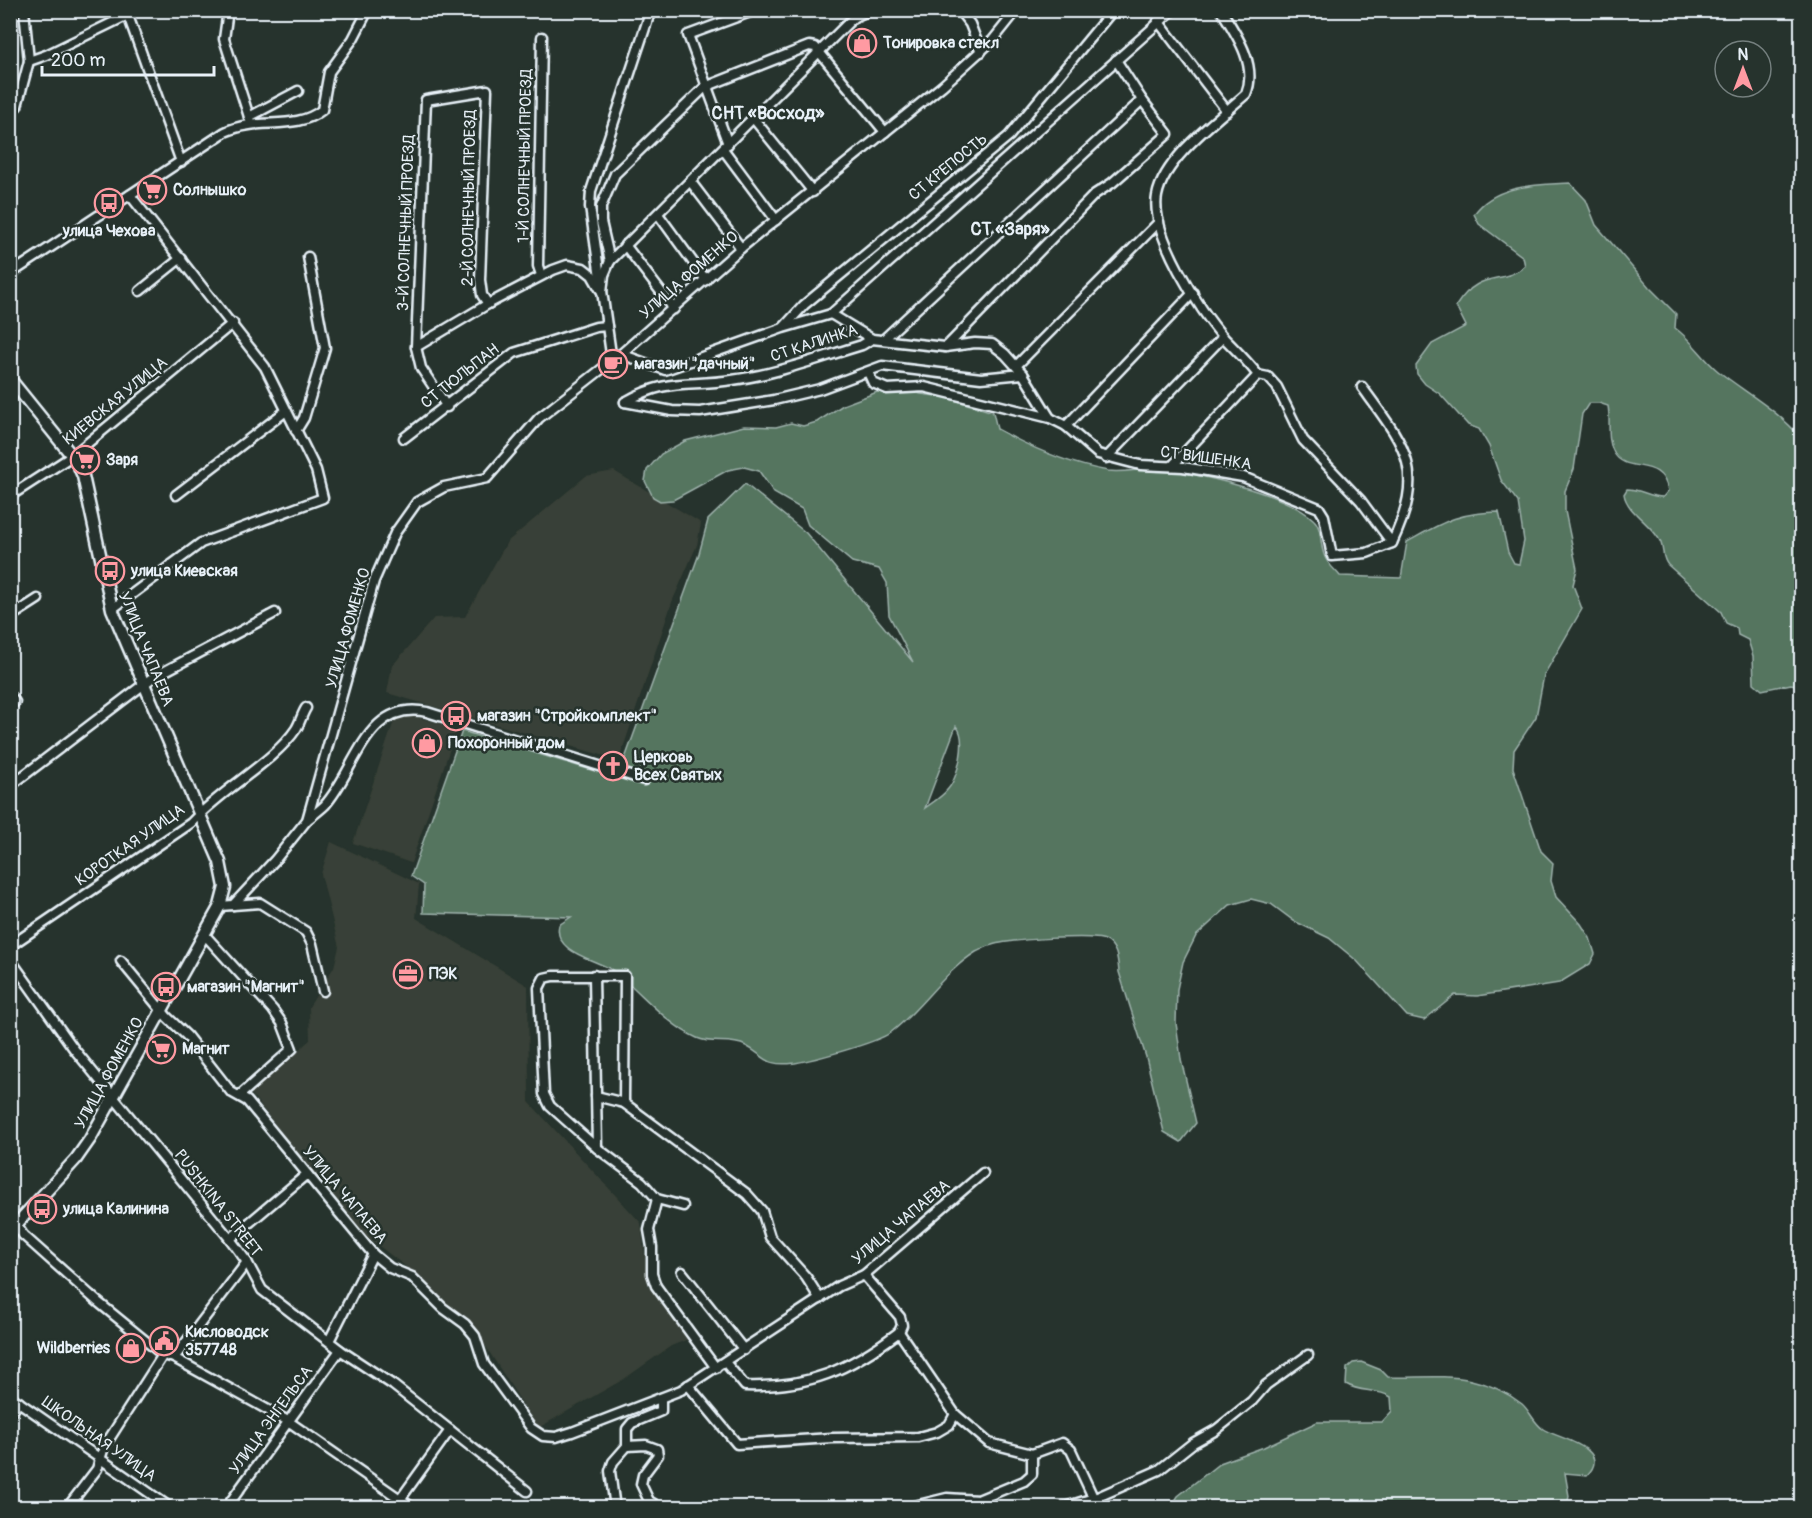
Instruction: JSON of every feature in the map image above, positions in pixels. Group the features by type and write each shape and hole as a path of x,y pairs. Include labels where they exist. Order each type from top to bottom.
{"main road":[{"name":"УЛИЦА ЧАПАЕВА","path":"10,379 72,456 83,476 112,609 224,873 225,887 220,906"},
{"name":"УЛИЦА ФОМЕНКО","path":"12,1223 76,1159 114,1098 220,906"}],"street":[{"path":"17,106 29,61 24,10"},
{"path":"228,10 224,39 250,120"},
{"path":"250,120 309,120 322,110 328,72 353,39 368,10"},
{"path":"612,360 590,207 591,191 651,10"},
{"path":"756,10 688,35 725,146 776,220"},
{"path":"602,292 604,274 610,261 854,17 870,10"},
{"path":"959,10 970,24 981,52"},
{"name":"УЛИЦА ФОМЕНКО","path":"233,905 275,860 307,820 374,581 395,533 408,512 417,502 437,491 487,478 539,418 621,354 741,248 813,192 981,52 1017,10"},
{"name":"СТ КРЕПОСТЬ","path":"783,327 804,305 1010,136 1113,10"},
{"path":"621,354 665,370 783,327 831,314 1173,10"},
{"path":"1221,10 1242,42 1249,86 1246,94 1190,145 1167,174 1157,196 1159,222 1173,262 1223,337 1240,352 1258,375 1268,377 1277,387 1303,440 1361,501 1392,543"},
{"path":"29,61 46,55 127,13 181,162"},
{"path":"1158,21 1227,111"},
{"name":"1-Й СОЛНЕЧНЫЙ ПРОЕЗД","path":"541,275 538,266 542,37"},
{"path":"610,261 601,222 601,207 615,174 705,87 809,46 821,51 885,132"},
{"path":"945,347 1095,195 1112,183 1167,134 1116,60"},
{"name":"3-Й СОЛНЕЧНЫЙ ПРОЕЗД","path":"416,346 426,100 486,90"},
{"name":"2-Й СОЛНЕЧНЫЙ ПРОЕЗД","path":"486,90 480,280 482,295 488,304"},
{"path":"10,274 225,132 298,91"},
{"path":"885,338 1142,100"},
{"path":"753,118 813,192"},
{"path":"690,181 741,248"},
{"path":"112,609 208,539 324,498 316,470 265,367 233,323 130,195"},
{"path":"658,214 706,279"},
{"path":"1016,366 1159,222"},
{"path":"626,245 674,309"},
{"path":"296,431 304,418 325,348 308,257"},
{"path":"140,291 181,258"},
{"path":"447,407 421,368 416,346 541,275 567,266 583,268 592,275 602,292"},
{"path":"1066,426 1193,293"},
{"path":"831,314 872,339"},
{"name":"КИЕВСКАЯ УЛИЦА","path":"10,496 72,456 233,323"},
{"name":"СТ ТЮЛЬПАН","path":"404,438 520,350 596,327 607,326"},
{"path":"1106,458 1223,337"},
{"path":"885,338 945,347 975,343 992,344 1023,374 1050,418"},
{"name":"СТ КАЛИНКА","path":"868,372 820,389 774,400 700,411 672,411 625,402 644,391 671,383 731,380 782,370 862,345 872,339 885,338"},
{"path":"1023,374 981,378 893,366 882,366 868,372 873,383 888,388 924,387 1050,418"},
{"path":"1172,466 1258,375"},
{"path":"1362,387 1390,425 1409,462 1411,478 1408,493 1392,543"},
{"path":"176,495 286,411"},
{"name":"СТ ВИШЕНКА","path":"1050,418 1066,426 1098,454 1106,458 1140,465 1172,466 1243,477 1319,508 1324,516 1332,556 1367,553 1392,543"},
{"path":"10,617 38,599"},
{"path":"10,786 144,684 275,613"},
{"name":"КОРОТКАЯ УЛИЦА","path":"10,946 188,826 200,813 274,752 296,729 306,708"},
{"path":"307,820 326,804 371,734 393,713 403,710 427,712 644,780"},
{"path":"220,906 260,903 306,932 312,944 323,991"},
{"path":"204,934 273,1010 282,1023 292,1049 239,1096"},
{"name":"PUSHKINA STREET","path":"10,959 74,1049 230,1239 247,1262 262,1290 330,1339 340,1350 393,1385 527,1491"},
{"name":"УЛИЦА ЧАПАЕВА","path":"121,962 161,1011 187,1036 231,1092 247,1101 373,1254 390,1268 412,1277 443,1308 465,1324 475,1336 484,1364 531,1428 543,1436 556,1437 572,1432 661,1398 688,1385 820,1299 864,1275 984,1173"},
{"path":"594,975 597,1148"},
{"path":"624,1103 625,976 544,978 539,988 544,1094 550,1106 597,1148 642,1182 657,1199 683,1206"},
{"path":"596,1096 624,1103 754,1201 762,1211 770,1237 806,1277 820,1299"},
{"path":"230,1239 307,1174"},
{"path":"657,1199 649,1230 652,1246 652,1274 656,1286 716,1368"},
{"path":"12,1223 82,1287 163,1354 288,1421 413,1508"},
{"path":"330,1339 373,1254"},
{"path":"174,1358 247,1262"},
{"path":"682,1272 744,1350"},
{"path":"725,1362 745,1386 805,1383 837,1372 876,1350 899,1332 902,1325 900,1317 864,1275"},
{"path":"899,1332 955,1414 990,1443 1032,1454 1062,1443 1067,1445 1098,1508"},
{"name":"УЛИЦА ЭНГЕЛЬСА","path":"226,1508 340,1350"},
{"path":"67,1508 97,1469 120,1421 163,1354"},
{"path":"1062,1508 1092,1496 1100,1496 1159,1470 1193,1443 1216,1430 1252,1401 1266,1385 1308,1355"},
{"path":"688,1385 737,1444 832,1437 918,1437 937,1432 949,1425 955,1414"},
{"name":"ШКОЛЬНАЯ УЛИЦА","path":"10,1396 101,1457 171,1508"},
{"path":"615,1508 610,1471 613,1462 627,1446 627,1429 632,1423 661,1411 661,1398"},
{"path":"10,1414 19,1402"},
{"path":"394,1508 450,1430"},
{"path":"627,1446 646,1445 657,1449 658,1455 640,1484 649,1501 661,1508"},
{"path":"906,1508 947,1498 978,1500 1024,1481 1032,1474 1032,1454"}],"shaded area":[{"path":"614,471 701,523 697,545 672,602 619,760 387,693 392,666 434,618 465,617 507,542 586,476"},
{"path":"397,712 457,728 411,863 353,843"},
{"path":"331,842 419,884 416,918 528,986 529,1102 641,1223 648,1285 691,1338 671,1346 624,1379 538,1428 472,1325 438,1298 414,1273 356,1228 250,1092 310,1040 309,1007 334,967 339,947 321,874"}],"green space":[{"path":"1570,183 1586,200 1596,225 1649,287 1676,314 1675,328 1718,371 1772,410 1801,438 1801,686 1791,684 1762,690 1754,683 1753,656 1748,640 1738,635 1737,628 1726,623 1721,612 1668,565 1658,537 1626,501 1624,494 1627,489 1663,497 1668,491 1664,480 1659,473 1627,463 1614,453 1609,436 1608,406 1589,403 1582,414 1574,469 1565,491 1565,511 1577,569 1573,585 1582,609 1544,675 1536,717 1514,750 1513,768 1541,851 1553,863 1551,881 1556,897 1581,924 1590,938 1595,954 1590,964 1559,983 1477,996 1455,995 1424,1020 1407,1016 1357,961 1329,938 1294,921 1271,904 1251,899 1230,905 1196,936 1183,962 1177,989 1176,1023 1181,1059 1196,1123 1181,1142 1164,1132 1146,1057 1119,972 1116,954 1109,942 1105,940 1050,938 988,946 976,952 953,970 912,1014 883,1037 829,1055 795,1063 778,1064 767,1060 746,1046 734,1042 703,1040 675,1025 617,973 570,950 563,943 559,935 559,925 571,917 423,913 424,885 411,876 462,731 618,778 699,554 708,520 745,484 806,533 913,662 889,615 887,583 879,569 852,562 808,525 802,509 774,493 759,471 744,467 728,470 673,500 660,501 653,497 645,481 647,470 661,454 685,441 744,426 776,427 791,423 803,426 817,422 843,405 893,386 921,394 945,397 993,412 997,429 1023,443 1065,460 1108,471 1154,469 1192,474 1283,501 1314,520 1320,533 1324,554 1340,576 1401,578 1407,542 1461,516 1499,512 1508,552 1514,563 1519,564 1524,541 1518,502 1501,480 1489,446 1479,429 1468,425 1440,394 1425,384 1417,374 1416,366 1432,344 1466,326 1456,306 1465,294 1482,282 1508,275 1525,266 1523,257 1479,224 1474,214 1483,204 1505,192 1531,186","holes":["956,726 960,732 960,758 952,784 946,792 925,808"]},
{"path":"1361,1362 1381,1370 1388,1377 1461,1378 1498,1389 1522,1404 1543,1429 1570,1440 1588,1451 1593,1458 1593,1466 1587,1475 1565,1473 1569,1496 1567,1507 1171,1507 1178,1496 1220,1463 1264,1447 1317,1422 1382,1422 1392,1411 1391,1397 1346,1384 1347,1368 1353,1363"}],"place":[{"name":"Тонировка стекл","path":"862,43"},
{"name":"Солнышко","path":"152,190"},
{"name":"улица Чехова","path":"109,203"},
{"name":"магазин \"дачный\"","path":"613,364"},
{"name":"Заря","path":"85,460"},
{"name":"улица Киевская","path":"110,571"},
{"name":"магазин \"Стройкомплект\"","path":"456,716"},
{"name":"Похоронный дом","path":"427,743"},
{"name":"Церковь Всех Святых","path":"613,766"},
{"name":"ПЭК","path":"408,974"},
{"name":"магазин \"Магнит\"","path":"166,987"},
{"name":"Магнит","path":"161,1049"},
{"name":"улица Калинина","path":"42,1209"},
{"name":"Кисловодск 357748","path":"164,1341"},
{"name":"Wildberries","path":"131,1348"}],"district":[{"name":"СНТ «Восход»","path":"768,113"},
{"name":"СТ «Заря»","path":"1010,229"}]}
